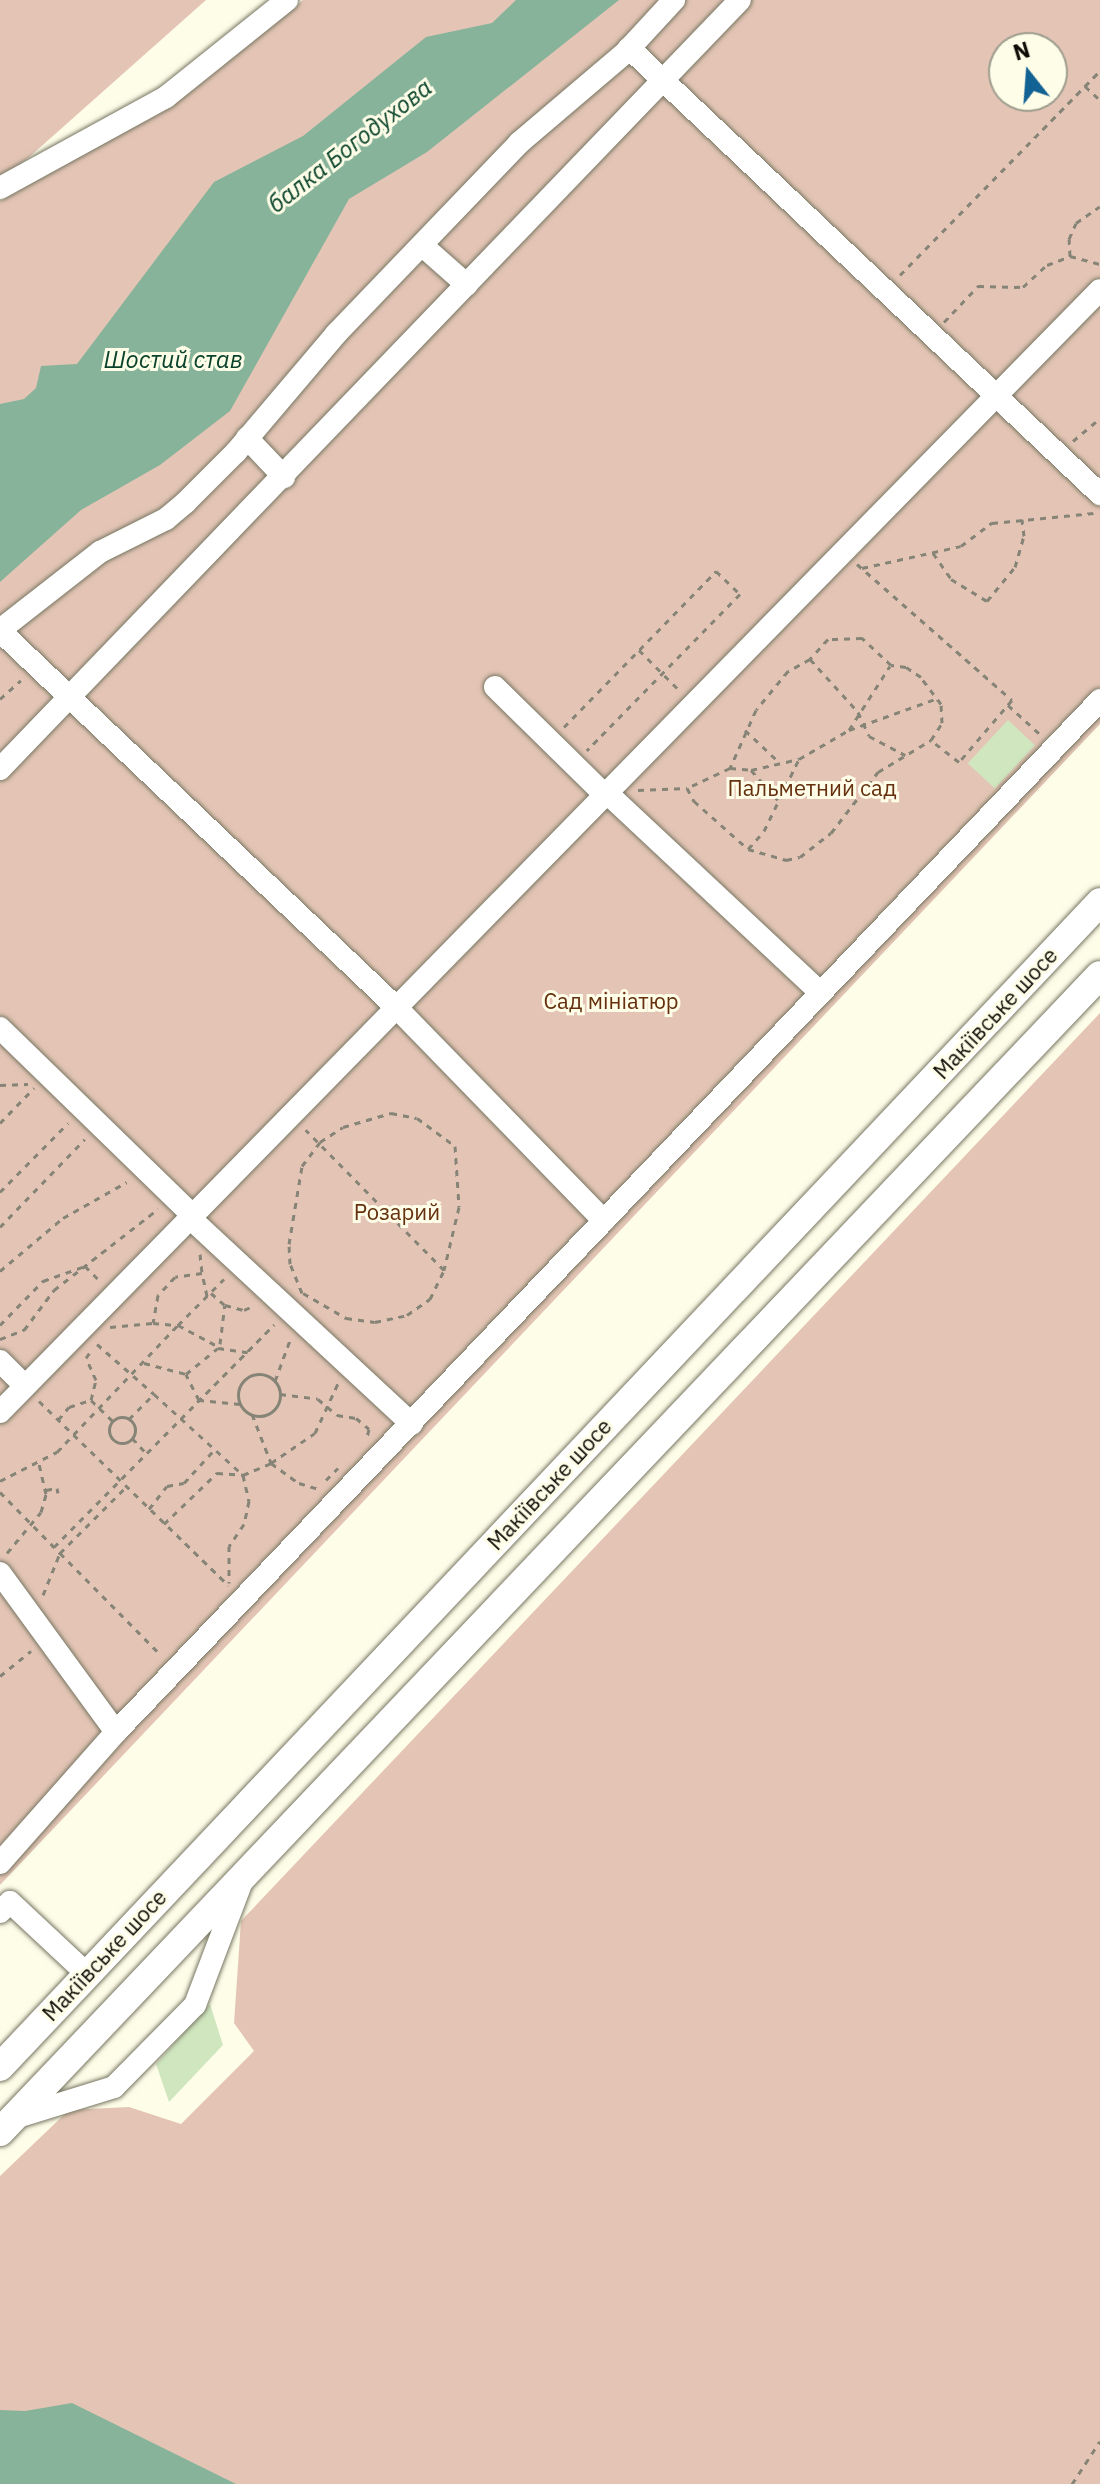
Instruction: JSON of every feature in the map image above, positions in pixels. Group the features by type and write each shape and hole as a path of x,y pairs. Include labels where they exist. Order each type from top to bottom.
{"main road":[{"name":"Макіївське шосе","path":"0,2067 1100,902"},
{"name":"Макіївське шосе","path":"6,2125 1100,975"}],"street":[{"path":"0,188 166,97 287,0"},
{"path":"604,1221 396,1007 0,631 100,552 166,519 247,438 336,334 424,247 562,101 629,48 674,0"},
{"path":"0,769 72,698 740,0"},
{"path":"629,48 665,78 883,291 1100,494"},
{"path":"424,247 467,285"},
{"path":"0,1412 1100,290"},
{"path":"247,438 284,477"},
{"path":"495,687 573,764 820,992"},
{"path":"0,1863 175,1669 235,1592 322,1498 412,1424 1100,700"},
{"path":"0,1028 239,1263 265,1287 297,1307 345,1362 412,1424"},
{"path":"0,1361 25,1386"},
{"path":"0,1573 116,1732"},
{"path":"6,2125 114,2087 195,2005 246,1871"},
{"path":"3,1903 86,1973"}],"path":[{"path":"883,291 1100,71"},
{"path":"1085,86 1100,100"},
{"path":"1070,256 1069,239 1076,223 1100,206"},
{"path":"929,334 978,286 1023,287 1047,265 1070,256 1100,264"},
{"path":"1058,454 1100,418"},
{"path":"862,568 961,546 992,523 1022,517 1061,520 1100,511"},
{"path":"933,553 951,579 987,601 1015,567 1024,536 1022,517"},
{"path":"844,552 1012,700 959,762 931,740"},
{"path":"550,741 716,571 740,594 573,764"},
{"path":"687,788 694,801 748,849 776,859 800,857 831,833 861,789 905,755 931,740 942,723 938,698 906,667 891,665 877,647 848,635 828,639 810,659 788,671 745,730 730,768"},
{"path":"639,650 694,704"},
{"path":"810,659 858,712 863,724 885,749 905,755"},
{"path":"849,730 891,665"},
{"path":"0,699 39,667"},
{"path":"605,793 687,788 730,768 751,770 799,759 849,730 938,698"},
{"path":"1008,705 1054,747"},
{"path":"745,730 779,762"},
{"path":"748,849 764,831 799,759"},
{"path":"751,770 778,800"},
{"path":"0,1085 36,1086 1,1121"},
{"path":"0,1192 83,1108"},
{"path":"252,1414 269,1414 280,1394 275,1381 297,1307 290,1264 295,1189 302,1166 320,1142 343,1127 391,1113 417,1118 455,1146 459,1207 444,1270 430,1299 407,1315 375,1322 297,1307"},
{"path":"0,1227 99,1125"},
{"path":"320,1142 444,1270"},
{"path":"0,1271 63,1218 104,1197 143,1167"},
{"path":"0,1339 24,1330 54,1290 174,1197"},
{"path":"0,1481 39,1463 73,1435 239,1263"},
{"path":"85,1266 114,1293"},
{"path":"0,1325 43,1281 85,1266"},
{"path":"153,1323 158,1295 175,1277 202,1273 209,1294 225,1305 244,1310 257,1304 265,1287"},
{"path":"186,1374 221,1346 225,1305"},
{"path":"54,1547 199,1400 297,1307"},
{"path":"79,1329 86,1334 108,1327 126,1329 153,1323 178,1325 221,1346 248,1352"},
{"path":"91,1400 96,1380 86,1358 92,1339 243,1475 249,1501 244,1524 229,1546 235,1592"},
{"path":"164,1524 217,1473 243,1475 271,1463 315,1433 345,1362"},
{"path":"142,1363 186,1374 199,1400"},
{"path":"240,1404 239,1389 247,1378 259,1374 275,1381"},
{"path":"25,1386 235,1592"},
{"path":"113,1421 129,1419 154,1394"},
{"path":"280,1394 327,1405 337,1415 364,1424 369,1429 365,1442"},
{"path":"58,1420 69,1407 91,1400"},
{"path":"91,1400 113,1421 114,1439 132,1438 148,1455"},
{"path":"199,1400 240,1404 252,1414 271,1463 322,1498 346,1461"},
{"path":"129,1419 135,1430 132,1438"},
{"path":"149,1509 167,1486 184,1483 215,1449"},
{"path":"0,1562 41,1512 46,1490 39,1463"},
{"path":"0,1676 39,1628 60,1553 126,1487"},
{"path":"46,1490 58,1488"},
{"path":"0,1492 175,1669"},
{"path":"1072,2484 1100,2441"}],"green space":[{"path":"0,0 206,0 0,183"},
{"path":"303,0 1100,0 1100,724 0,1885 0,201 193,90"},
{"path":"1100,1013 1100,2484 0,2484 0,2176 69,2110 129,2107 181,2124 254,2051 234,2023 241,1921"}],"water":[{"name":"Шостий став","path":"516,0 619,0 427,152 349,199 230,411 160,465 81,510 0,582 0,404 24,399 36,388 41,366 77,364 214,182 303,136 426,37 492,23"},
{"path":"72,2403 236,2484 0,2484 0,2410 25,2411"}],"building":[{"path":"1008,720 1035,745 995,788 968,763"},
{"path":"210,2004 223,2045 169,2102 156,2064"}],"water label":[{"name":"балка Богодухова","path":"350,146"}],"park label":[{"name":"Пальметний сад","path":"812,788"},
{"name":"Сад мініатюр","path":"611,1001"},
{"name":"Розарий","path":"397,1212"}]}
